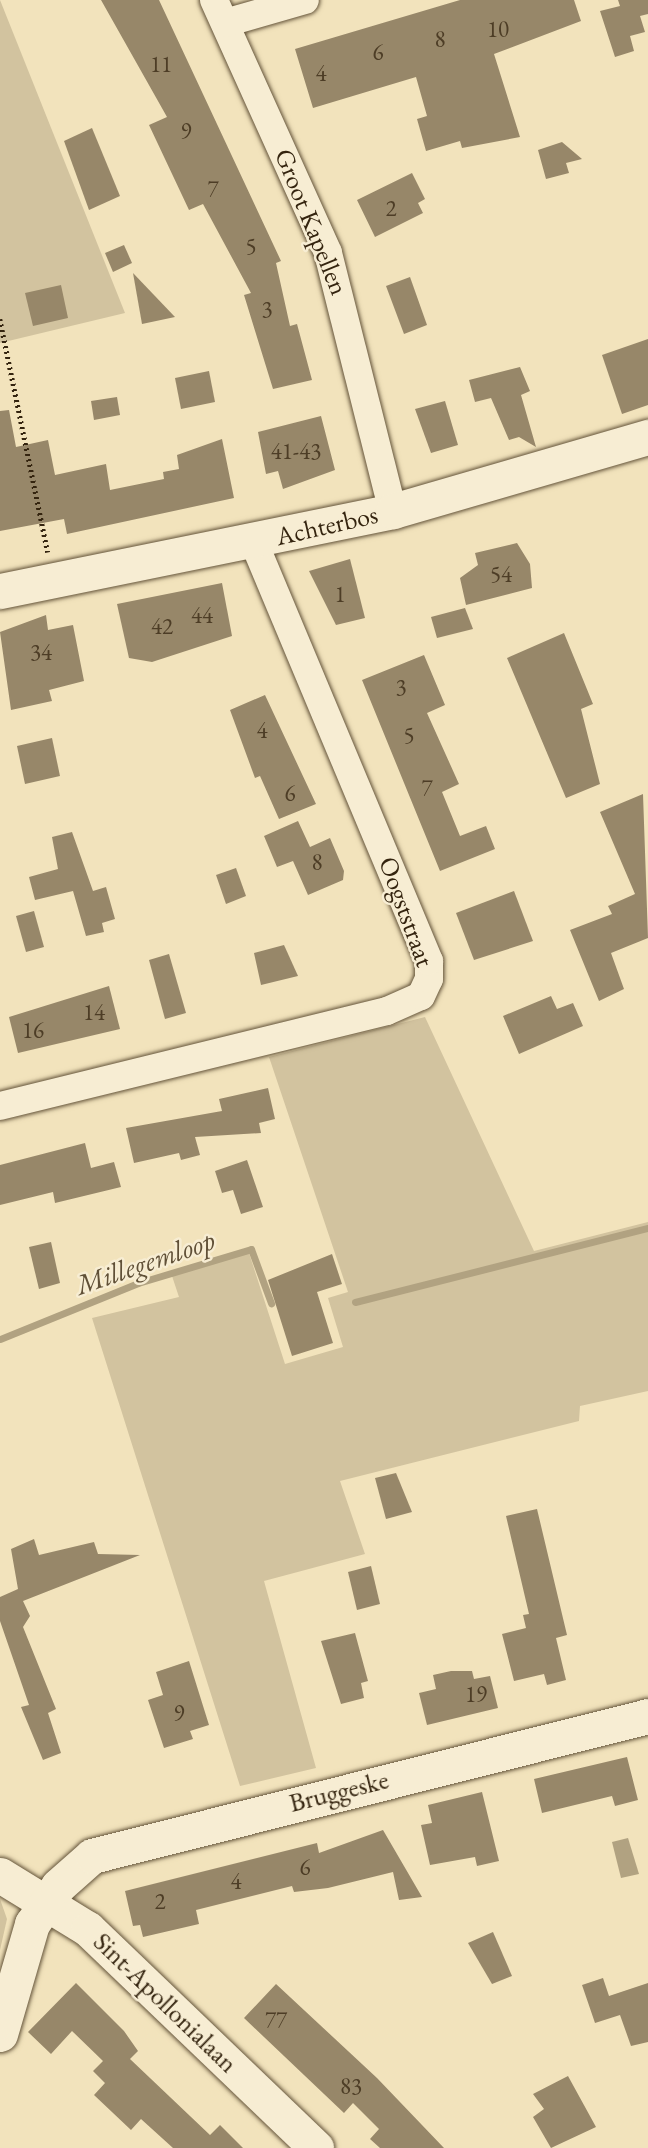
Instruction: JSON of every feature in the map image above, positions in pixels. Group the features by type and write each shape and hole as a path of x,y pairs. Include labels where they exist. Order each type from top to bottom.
{"street":[{"name":"Groot Kapellen","path":"305,0 220,12 332,264 393,511"},
{"name":"Achterbos","path":"0,591 254,542 393,511 648,437"},
{"name":"Oogststraat","path":"0,1106 397,1008 421,996 429,979 429,961 254,542"},
{"name":"Bruggeske","path":"0,2035 22,1945 48,1899 76,1867 107,1850 648,1716"},
{"name":"Sint-Apollonialaan","path":"0,1875 48,1899 88,1929 316,2148"}],"path":[{"path":"0,319 54,581"}],"shaded area":[{"path":"0,0 125,313 0,343"},
{"path":"425,1017 534,1251 648,1222 648,1391 580,1406 579,1421 340,1481 365,1554 264,1581 316,1768 240,1786 92,1318 179,1297 172,1276 249,1253 285,1364 343,1347 328,1298 348,1292 269,1057"},
{"path":"628,1838 639,1874 621,1878 612,1842"},
{"path":"0,1899 7,1919 0,1950"}],"building":[{"path":"101,0 159,0 281,261 276,263 290,326 297,324 312,380 273,389 244,295 251,293 203,204 189,210 149,125 167,117"},
{"path":"460,0 574,0 581,21 494,54 520,137 462,148 460,141 426,151 417,119 427,116 416,77 313,108 295,49"},
{"path":"618,0 648,0 648,14 640,16 645,32 630,36 634,51 615,57 600,11 620,6"},
{"path":"92,128 120,196 89,210 64,141"},
{"path":"562,142 582,159 566,163 569,173 546,179 538,150"},
{"path":"412,173 425,199 418,203 423,213 375,237 357,200"},
{"path":"124,245 132,263 113,272 105,253"},
{"path":"133,273 175,317 142,324"},
{"path":"410,277 427,325 404,334 386,286"},
{"path":"61,285 68,318 33,326 25,293"},
{"path":"648,339 648,405 622,414 602,355"},
{"path":"520,367 530,391 521,395 536,447 519,437 509,440 491,398 475,402 469,380"},
{"path":"209,371 215,402 181,409 175,378"},
{"path":"117,397 120,415 94,420 91,401"},
{"path":"445,401 458,445 431,453 415,409"},
{"path":"9,410 16,447 48,440 55,475 106,464 110,490 164,479 163,472 179,469 177,455 222,439 234,498 67,534 64,519 0,531 0,411"},
{"path":"321,416 335,470 283,489 278,471 266,474 258,432"},
{"path":"517,543 530,564 532,588 466,605 460,578 478,565 475,553"},
{"path":"350,559 365,618 336,625 309,571"},
{"path":"222,583 232,636 152,662 129,658 117,604"},
{"path":"465,608 473,629 437,638 431,617"},
{"path":"46,615 48,630 73,625 84,681 49,690 52,701 11,710 0,632"},
{"path":"564,633 593,704 581,709 600,784 566,798 507,658"},
{"path":"424,655 445,705 427,713 459,784 442,792 460,836 486,826 495,849 440,871 362,680"},
{"path":"265,695 316,804 279,819 260,776 255,778 230,710"},
{"path":"52,738 60,776 25,784 17,746"},
{"path":"643,794 648,938 611,953 624,989 599,1001 570,930 612,914 608,906 635,894 600,812"},
{"path":"298,821 310,847 330,838 344,871 343,880 308,895 293,861 277,867 264,836"},
{"path":"72,832 93,891 106,887 115,919 102,923 104,932 86,936 73,891 35,900 29,877 58,869 52,837"},
{"path":"236,868 246,896 226,904 216,875"},
{"path":"514,891 533,941 474,960 456,913"},
{"path":"34,911 44,947 26,952 16,916"},
{"path":"284,945 298,976 261,985 254,953"},
{"path":"169,954 186,1013 165,1019 149,960"},
{"path":"109,986 120,1029 18,1053 9,1017"},
{"path":"551,996 557,1009 573,1003 583,1026 519,1054 503,1016"},
{"path":"268,1088 275,1119 259,1123 261,1133 195,1137 200,1155 181,1160 179,1153 134,1163 126,1128 222,1111 219,1099"},
{"path":"85,1143 91,1168 114,1162 121,1187 55,1203 53,1192 0,1205 0,1165"},
{"path":"247,1160 263,1207 241,1214 233,1190 222,1193 215,1171"},
{"path":"51,1242 60,1283 39,1289 29,1247"},
{"path":"332,1254 342,1284 317,1292 333,1343 292,1356 268,1280"},
{"path":"396,1473 412,1512 386,1519 375,1478"},
{"path":"537,1509 567,1635 556,1638 566,1680 547,1685 544,1674 514,1681 502,1634 526,1628 523,1615 529,1614 506,1516"},
{"path":"34,1539 39,1555 94,1542 98,1554 140,1555 23,1601 30,1616 23,1627 56,1709 48,1713 61,1753 43,1760 21,1707 29,1705 0,1621 0,1597 18,1589 11,1549"},
{"path":"371,1566 380,1604 357,1610 348,1572"},
{"path":"355,1633 368,1681 361,1683 364,1698 341,1704 321,1641"},
{"path":"189,1661 209,1725 190,1731 193,1739 164,1748 148,1700 163,1695 156,1672"},
{"path":"451,1671 472,1671 474,1679 490,1676 498,1708 427,1725 419,1693 436,1689 433,1675"},
{"path":"627,1757 638,1800 615,1806 612,1796 542,1813 534,1779"},
{"path":"482,1792 499,1861 477,1866 475,1857 430,1865 421,1825 432,1823 428,1805"},
{"path":"383,1830 422,1897 399,1900 393,1872 328,1888 294,1892 292,1886 196,1910 199,1924 143,1937 140,1925 133,1926 125,1891 317,1843 319,1853"},
{"path":"493,1932 512,1976 492,1984 468,1943"},
{"path":"603,1978 609,1996 648,1983 648,2042 631,2046 620,2015 595,2023 582,1985"},
{"path":"76,1983 124,2031 138,2051 130,2059 210,2135 220,2125 243,2148 173,2148 141,2119 131,2130 94,2095 105,2083 93,2071 103,2061 72,2031 51,2054 28,2032"},
{"path":"276,1984 377,2078 444,2148 380,2148 370,2139 379,2129 353,2103 344,2113 244,2018"},
{"path":"568,2076 596,2127 551,2148 533,2117 544,2109 533,2094"}],"waterway":[{"name":"Millegemloop","path":"355,1302 648,1228"},
{"name":"Millegemloop","path":"0,1339 138,1283 251,1249 271,1303"}]}
